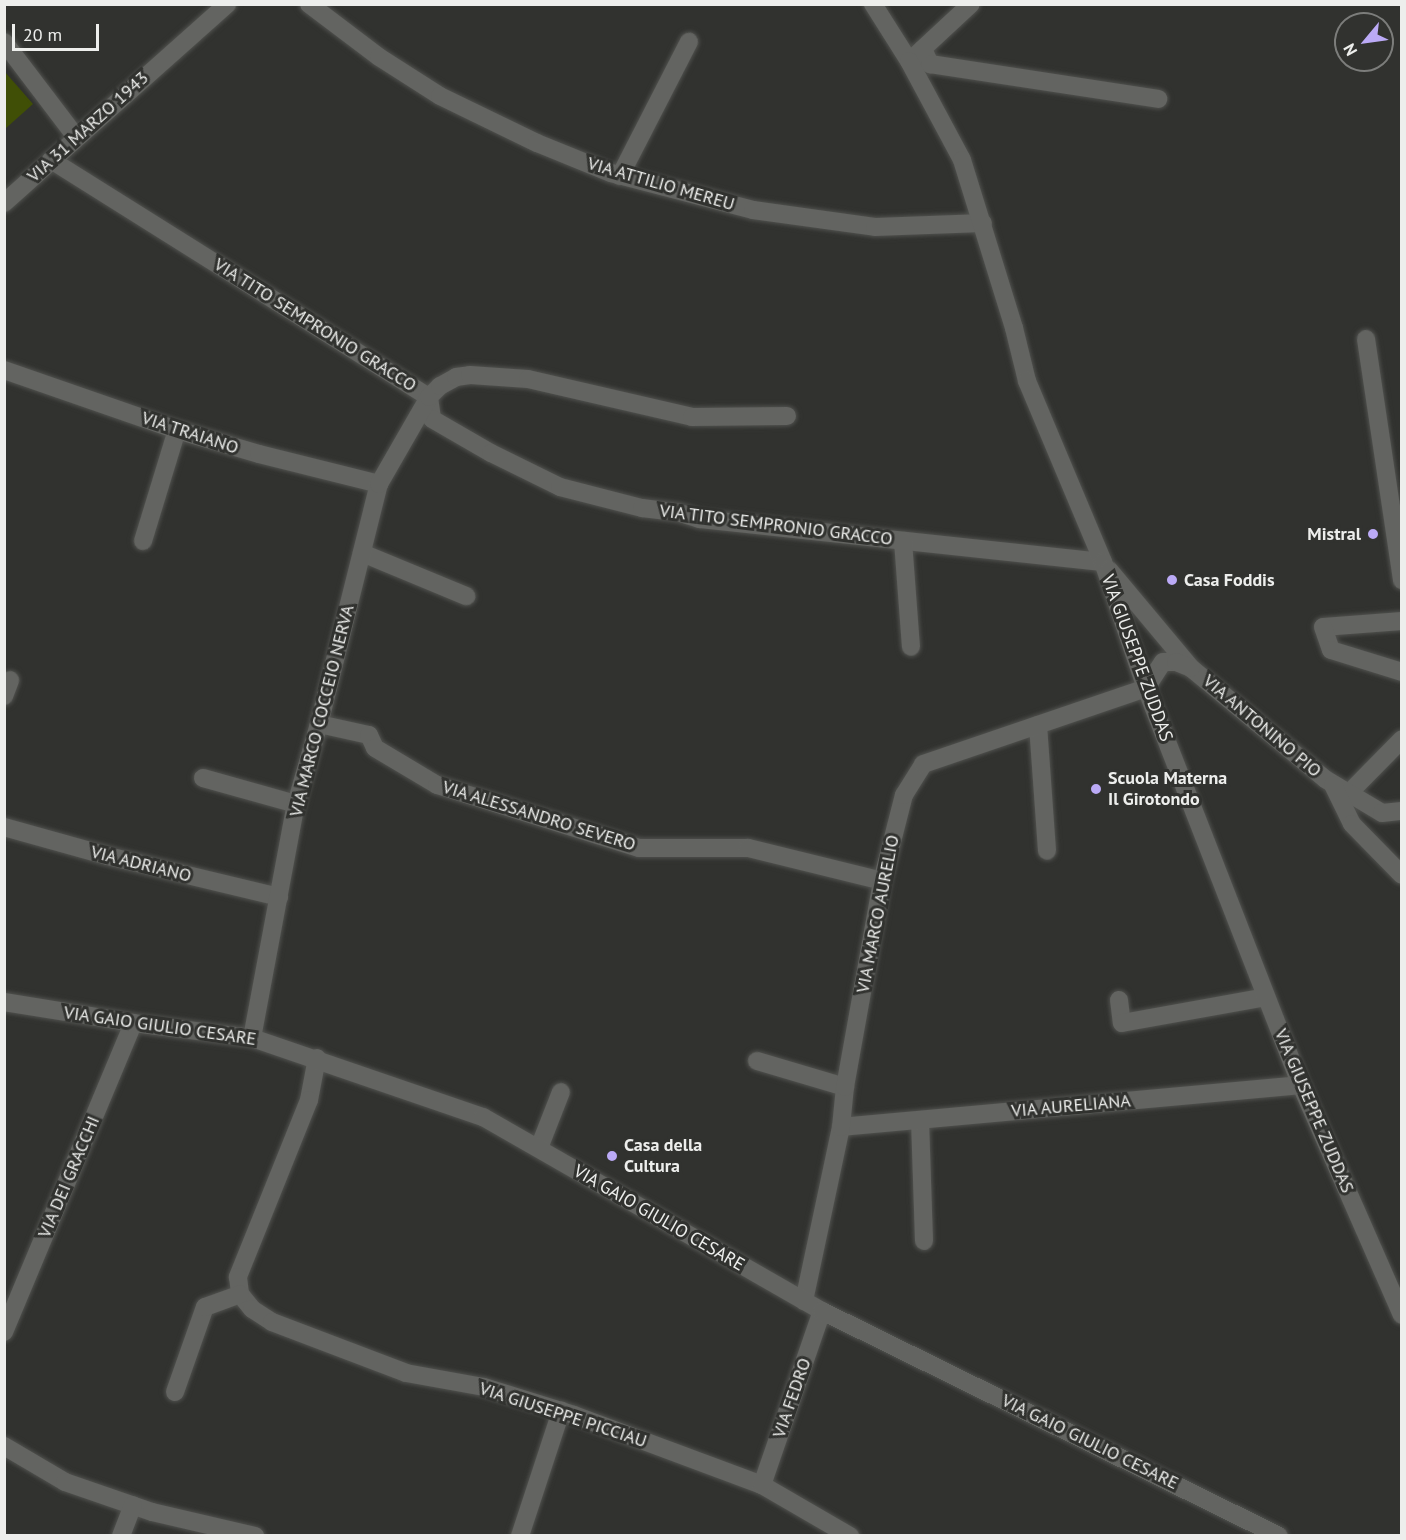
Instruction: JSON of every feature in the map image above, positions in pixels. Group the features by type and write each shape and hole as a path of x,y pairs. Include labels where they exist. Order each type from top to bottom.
{"street":[{"name":"VIA 31 MARZO 1943","path":"4,203 211,11 227,4"},
{"name":"VIA ATTILIO MEREU","path":"309,4 380,57 440,96 537,143 620,176 753,210 875,227 982,223"},
{"name":"VIA GIUSEPPE ZUDDAS","path":"873,4 916,55 962,160 1014,328 1027,381 1103,562 1146,688 1301,1085 1401,1315"},
{"path":"971,4 916,55 930,64 1158,99"},
{"path":"4,42 76,137"},
{"path":"620,176 689,42"},
{"name":"VIA TITO SEMPRONIO GRACCO","path":"51,160 429,397 432,419 491,453 560,487 642,508 680,513 700,519 1103,562"},
{"path":"1366,339 1401,580"},
{"name":"VIA TRAIANO","path":"4,370 177,430 259,454 379,484"},
{"path":"429,397 440,386 456,377 470,375 528,380 692,417 788,416"},
{"name":"VIA MARCO COCCEIO NERVA","path":"252,1038 296,804 319,724 379,484 429,397"},
{"path":"143,541 177,430"},
{"path":"903,541 911,647"},
{"path":"362,553 466,596"},
{"name":"VIA ANTONINO PIO","path":"1103,562 1191,668 1333,785"},
{"path":"1401,621 1323,627 1331,650 1401,672"},
{"name":"VIA ANTONINO PIO","path":"1146,688 1163,662 1176,662 1191,668"},
{"name":"VIA MARCO AURELIO","path":"804,1301 841,1127 845,1087 882,881 904,795 923,764 1146,688"},
{"name":"VIA ALESSANDRO SEVERO","path":"319,724 369,735 375,748 437,784 639,848 747,848 882,881"},
{"path":"1038,725 1047,850"},
{"path":"1350,792 1401,739"},
{"path":"203,778 296,804"},
{"path":"1333,785 1350,792 1367,806 1382,813 1401,811"},
{"path":"1333,785 1352,824 1401,875"},
{"name":"VIA ADRIANO","path":"4,827 108,856 279,897"},
{"path":"1119,1000 1122,1023 1266,997"},
{"name":"VIA GAIO GIULIO CESARE","path":"4,1002 133,1023 252,1038 317,1058 483,1117 822,1311 1279,1536"},
{"name":"VIA DEI GRACCHI","path":"4,1332 133,1023"},
{"path":"174,1392 205,1307 240,1294 238,1277 243,1260 309,1100 317,1058"},
{"path":"757,1061 845,1087"},
{"name":"VIA AURELIANA","path":"841,1127 1301,1085"},
{"path":"539,1148 561,1092"},
{"path":"920,1120 924,1241"},
{"name":"VIA GIUSEPPE PICCIAU","path":"240,1294 252,1309 272,1322 406,1373 484,1386 561,1411 762,1485 850,1536"},
{"name":"VIA FEDRO","path":"762,1485 822,1311"},
{"path":"520,1536 561,1411"},
{"path":"4,1446 65,1482 133,1505 255,1536"},
{"path":"121,1536 133,1505"}],"green space":[{"path":"5,72 33,104 4,129"}],"place":[{"name":"Mistral","path":"1373,534"},
{"name":"Casa Foddis","path":"1172,580"},
{"name":"Scuola Materna Il Girotondo","path":"1096,789"},
{"name":"Casa della Cultura","path":"612,1156"}]}
